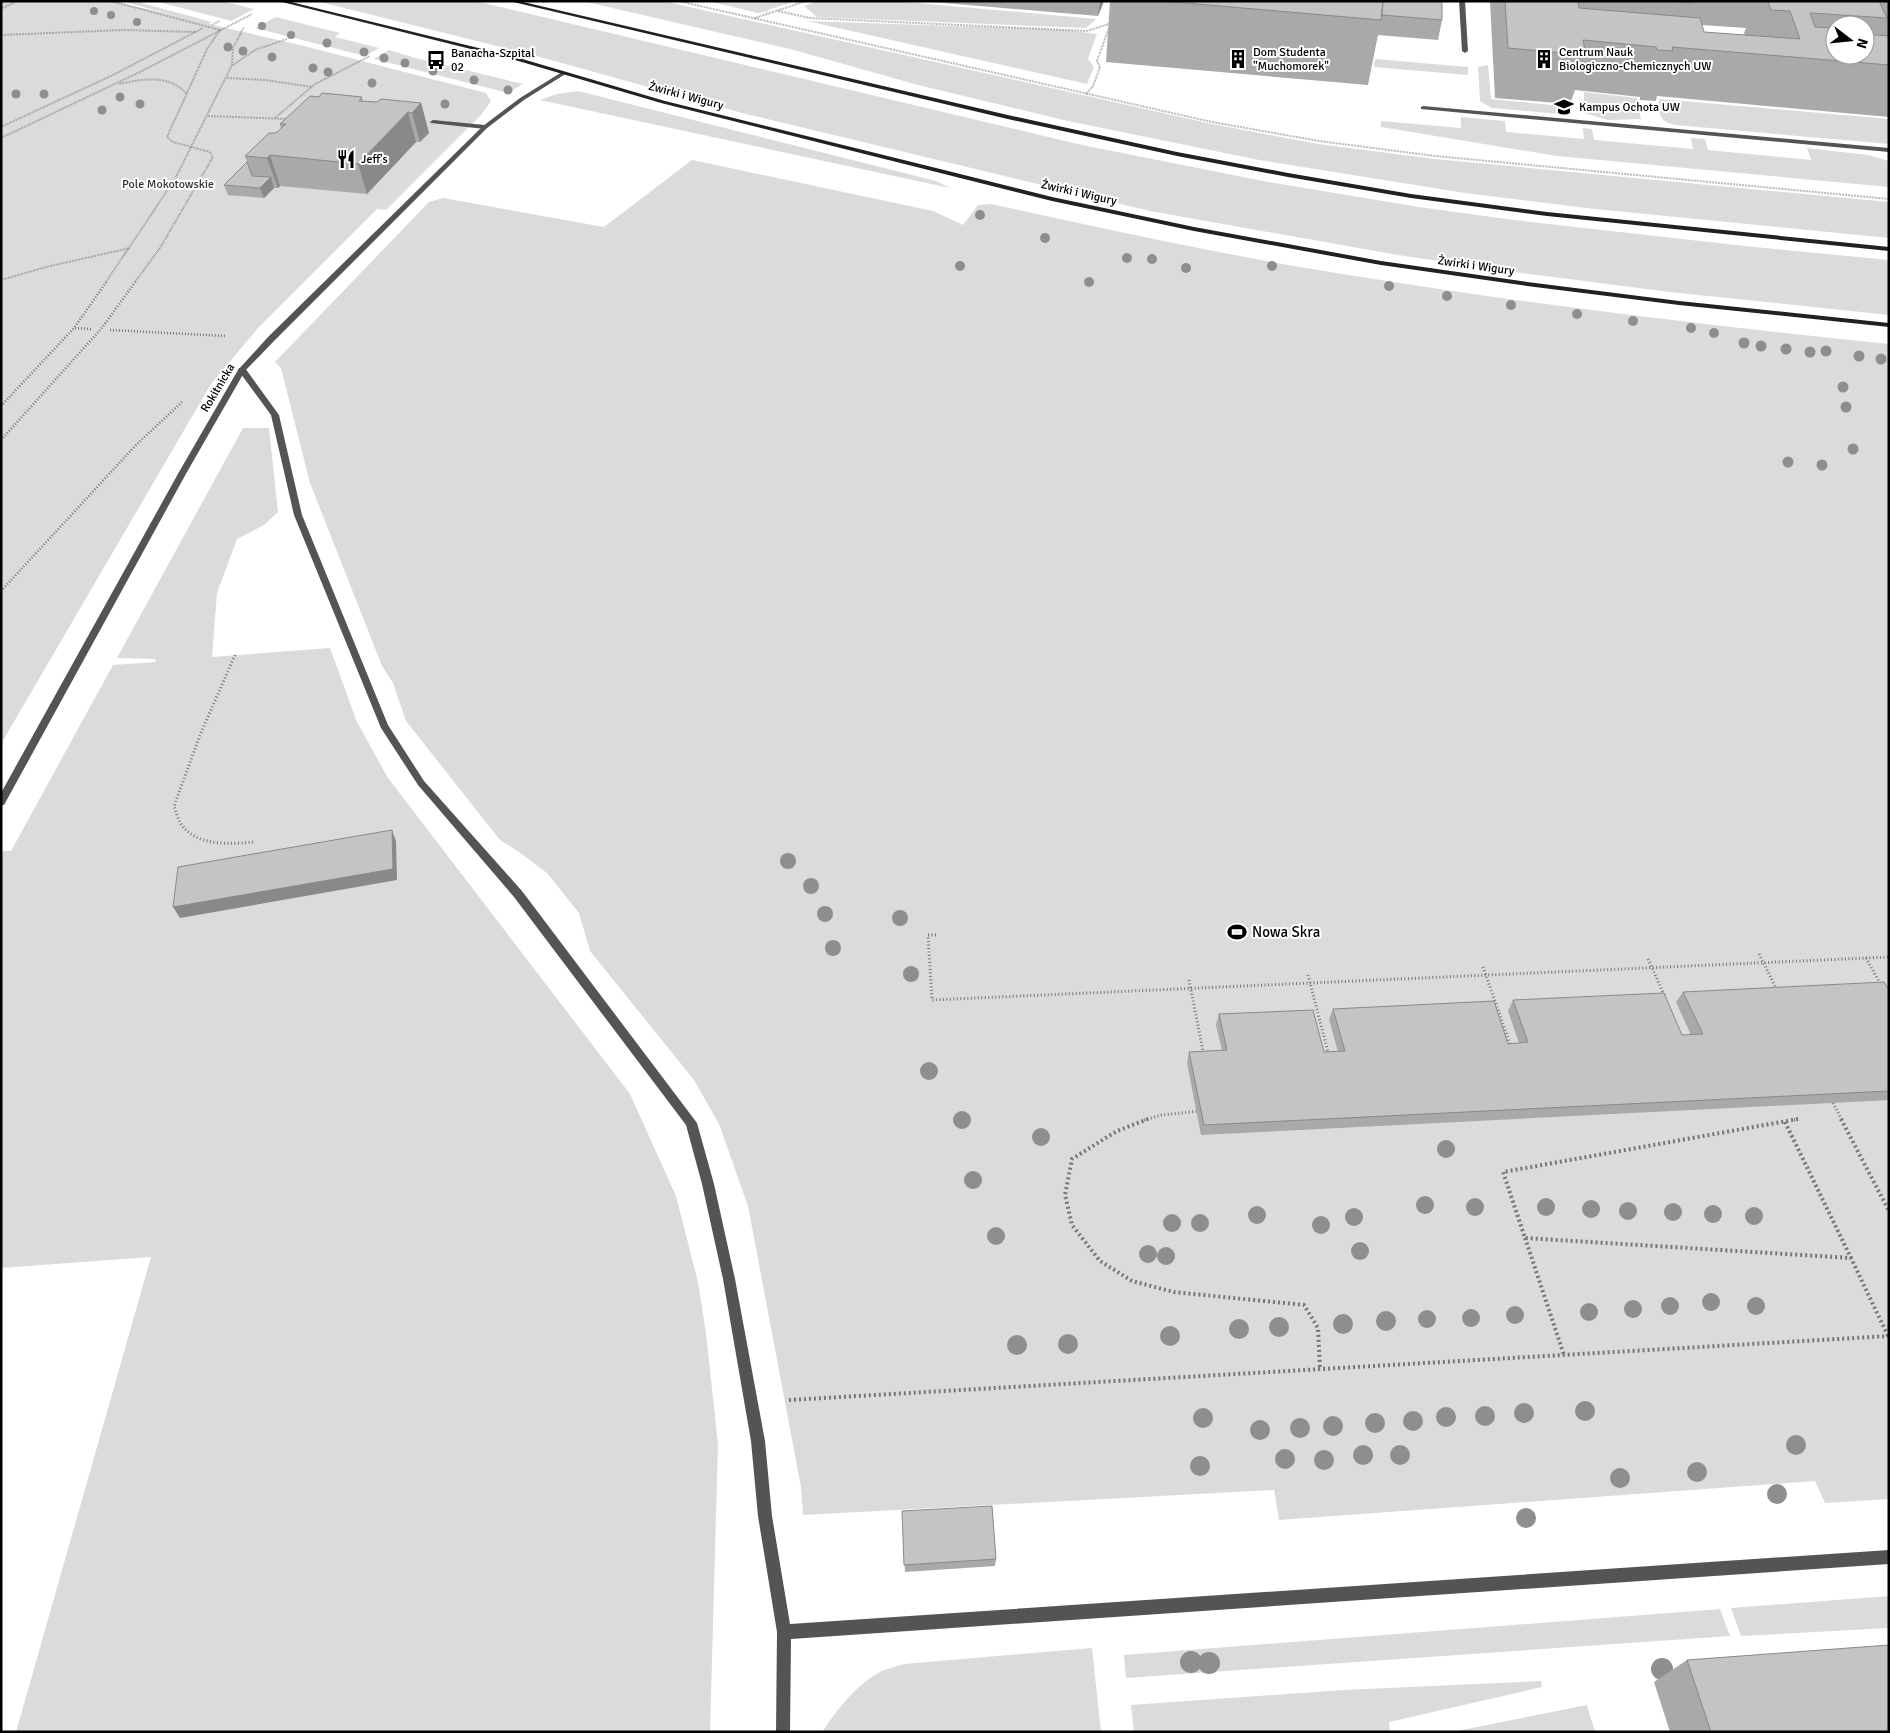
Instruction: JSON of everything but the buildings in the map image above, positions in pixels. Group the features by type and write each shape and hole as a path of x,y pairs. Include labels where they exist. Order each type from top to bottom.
{"main road":[{"name":"Żwirki i Wigury","path":"280,1 564,73 663,102 932,170 1052,199 1194,229 1381,263 1527,284 1679,303 1889,325"},
{"path":"511,1 1074,133 1284,175 1393,193 1561,216 1889,249"}],"street":[{"path":"1462,1 1464,51"},
{"name":"Rokitnicka","path":"1,802 183,472 242,370 485,127 522,99 564,73"},
{"path":"1423,108 1889,150"},
{"path":"433,122 485,127"},
{"path":"242,370 275,416 298,515 384,726 421,783 518,894 691,1123 708,1184 731,1289 758,1441 765,1516 784,1632 783,1732"},
{"path":"784,1632 1889,1557"}],"path":[{"path":"1,9 18,1"},
{"path":"111,1 220,30"},
{"path":"678,1 1257,131 1391,151 1889,199"},
{"path":"753,18 806,1"},
{"path":"778,11 810,18 1088,31 1115,22 1106,32 1097,61 1100,67 1090,90 1086,94"},
{"path":"1,138 114,85 254,13"},
{"path":"212,25 219,21"},
{"path":"1,406 74,328 130,248 174,179 208,116 227,78 232,65 233,48 237,37 244,27"},
{"path":"1,127 113,75 203,28"},
{"path":"1,35 143,29 172,29 197,32"},
{"path":"1,440 86,347 160,248 213,157 210,152 173,142 167,137 207,49 220,30"},
{"path":"232,65 254,50 287,39"},
{"path":"275,118 312,87 365,59"},
{"path":"227,78 265,80 312,87"},
{"path":"114,85 136,81 159,80 178,84 186,93"},
{"path":"208,116 293,120"},
{"path":"1,280 46,266 130,248"},
{"path":"74,328 92,329"},
{"path":"110,330 271,339"},
{"path":"1,591 136,444 183,402"},
{"path":"234,655 200,735 174,806 181,825 201,840 230,844 254,842"},
{"path":"936,935 928,935 932,1000 1889,957"},
{"path":"1758,954 1780,997"},
{"path":"1866,958 1884,990"},
{"path":"1648,959 1665,999"},
{"path":"1483,967 1513,1053"},
{"path":"1308,975 1330,1062"},
{"path":"1189,980 1205,1062"},
{"path":"1204,1054 1213,1054"},
{"path":"1833,1103 1889,1211"},
{"path":"1206,1111 1165,1114 1132,1122 1101,1138 1072,1159 1065,1195 1072,1225 1100,1261 1132,1281 1174,1292 1304,1305 1318,1328 1320,1369"},
{"path":"1564,1355 1503,1172 1798,1119"},
{"path":"784,1400 1889,1336 1785,1122"},
{"path":"1525,1238 1851,1258"}],"green space":[{"name":"Pole Mokotowskie","path":"1,1 111,1 173,15 121,1 134,1 212,22 209,24 300,45 486,93 491,101 481,115 386,210 377,209 258,328 211,384 1,744"},
{"path":"155,1 222,1 254,9 231,21"},
{"path":"316,1 475,1 1082,145 1268,182 1419,207 1514,220 1889,260 1889,315 1670,292 1514,272 1398,255 1150,211 746,114 529,54"},
{"path":"582,1 663,1 1212,124 1318,144 1435,159 1889,202 1889,238 1595,209 1465,193 1259,160 1068,121 918,85 794,50"},
{"path":"708,1 797,1 767,10 770,11 758,13"},
{"path":"818,1 895,1 1096,19 1086,28 817,17 804,6"},
{"path":"276,17 340,33 335,37 379,48 365,56 255,28"},
{"path":"807,21 1065,30 1097,34 1088,59 1094,67 1087,84"},
{"path":"389,50 523,84 508,93 374,59"},
{"path":"1375,59 1468,67 1468,75 1374,67"},
{"path":"1488,65 1491,99 1571,107 1569,111 1560,114 1492,108 1480,101 1478,67"},
{"path":"578,91 936,181 950,188 540,100 557,94"},
{"path":"1584,92 1637,98 1641,119 1608,120 1584,113"},
{"path":"1659,99 1889,119 1889,144 1675,125 1666,122 1661,116"},
{"path":"1461,117 1505,121 1506,132 1584,139 1583,128 1592,129 1594,140 1693,149 1691,138 1705,139 1708,150 1811,160 1807,148 1868,155 1889,161 1889,187 1557,156 1381,127 1381,121 1461,128"},
{"name":"Nowa Skra","path":"692,160 933,211 963,225 978,205 991,204 1222,253 1373,279 1594,310 1889,344 1889,1499 1825,1503 1815,1481 1279,1520 1274,1490 803,1515 801,1487 748,1206 719,1124 694,1080 590,951 579,913 547,873 500,840 406,721 393,683 382,666 310,483 281,368 275,362 429,202 443,198 604,227"},
{"path":"243,428 269,428 278,512 264,525 237,539 217,593 212,657 330,648 357,722 388,778 630,1094 676,1196 698,1282 706,1333 718,1444 710,1732 16,1732 151,1257 1,1268 1,855 3,851 11,851 113,665 156,662 155,659 117,658"},
{"path":"1889,1596 1889,1628 1741,1636 1731,1608"},
{"path":"1720,1609 1730,1636 1126,1678 1124,1655"},
{"path":"1092,1648 1101,1732 822,1732 840,1707 861,1685 890,1668 904,1664"},
{"path":"1541,1681 1542,1687 1389,1722 1390,1732 1134,1732 1131,1705 1344,1690"},
{"path":"1587,1705 1595,1732 1452,1732"}],"place":[{"name":"Dom Studenta \"Muchomorek\"","path":"1238,59"},
{"name":"Centrum Nauk Biologiczno-Chemicznych UW","path":"1544,59"},
{"name":"Banacha-Szpital 02","path":"436,60"},
{"name":"Kampus Ochota UW","path":"1564,107"},
{"name":"Jeff's","path":"346,159"},
{"name":"Nowa Skra","path":"1237,932"}]}
